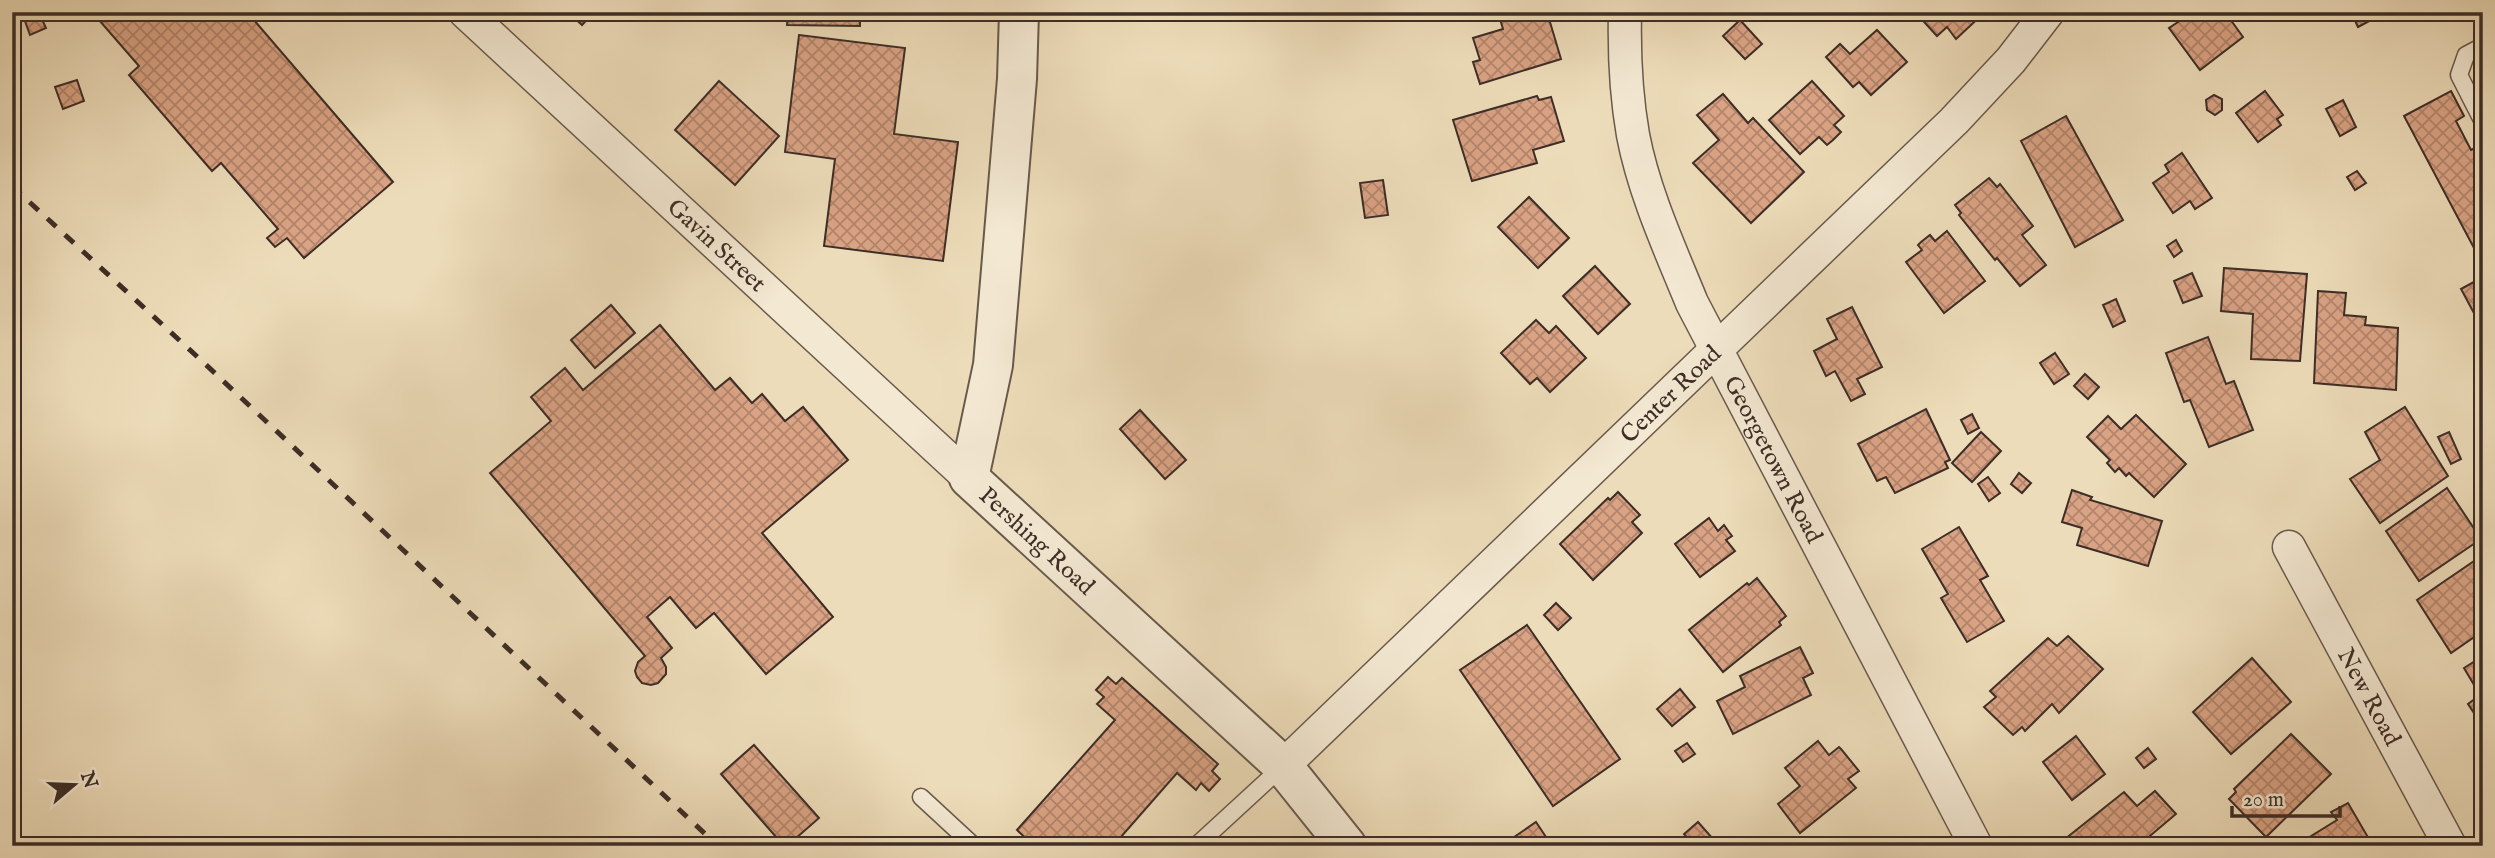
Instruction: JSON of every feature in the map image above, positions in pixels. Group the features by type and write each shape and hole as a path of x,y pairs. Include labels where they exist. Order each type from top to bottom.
{"street":[{"name":"Gavin Street","path":"465,12 970,478"},
{"name":"Pershing Road","path":"1019,12 1017,79 993,365 970,478 1283,766 1347,846"},
{"name":"Georgetown Road","path":"1625,12 1624,64 1633,136 1655,211 1692,303 1976,846"},
{"name":"Center Road","path":"1283,766 1954,121 2011,60 2048,12"},
{"name":"New Road","path":"2289,547 2450,846"}],"lane":[{"path":"2483,46 2466,55 2459,75 2483,122"},
{"path":"1196,846 1283,766"},
{"path":"921,797 974,846"}],"building":[{"path":"92,12 247,12 393,182 304,258 287,238 275,247 267,238 278,229 221,163 212,171 129,75 139,66"},
{"path":"568,12 594,12 582,25"},
{"path":"788,12 860,12 860,26 787,25"},
{"path":"1498,12 1547,12 1561,59 1480,84 1473,62 1480,60 1473,38 1503,29"},
{"path":"1915,12 1985,12 1956,39 1947,27 1937,36"},
{"path":"2171,12 2213,12 2217,17 2225,12 2243,37 2200,70 2169,28 2178,22"},
{"path":"2351,12 2386,12 2358,27"},
{"path":"40,15 46,28 30,35 25,21"},
{"path":"1740,20 1762,44 1745,59 1723,36"},
{"path":"1877,30 1907,62 1871,95 1859,82 1853,87 1826,57 1840,44 1850,54"},
{"path":"799,35 905,48 894,134 958,142 943,261 824,246 835,159 785,152"},
{"path":"77,80 84,101 63,109 55,87"},
{"path":"719,81 779,136 735,185 675,130"},
{"path":"1812,81 1844,116 1834,125 1841,132 1833,140 1827,145 1819,137 1800,154 1769,120"},
{"path":"2265,91 2283,115 2277,119 2281,125 2258,142 2236,113"},
{"path":"2451,91 2464,116 2456,121 2471,150 2479,146 2483,153 2483,265 2404,116"},
{"path":"1723,94 1748,123 1753,118 1804,172 1751,223 1693,163 1719,140 1697,115"},
{"path":"2214,95 2222,99 2222,110 2215,115 2207,110 2206,100"},
{"path":"1537,96 1539,100 1551,97 1564,141 1533,150 1537,163 1472,181 1453,120"},
{"path":"2343,100 2356,127 2340,136 2326,109"},
{"path":"2066,116 2123,220 2075,247 2021,141"},
{"path":"2182,153 2212,198 2195,209 2190,201 2173,213 2153,183 2169,172 2165,165"},
{"path":"2357,171 2366,183 2355,190 2347,177"},
{"path":"1989,178 1997,187 2000,184 2033,226 2022,235 2046,265 2020,286 1997,258 1995,260 1959,215 1961,213 1955,205"},
{"path":"1383,180 1388,215 1365,218 1360,183"},
{"path":"1529,197 1569,238 1538,268 1498,227"},
{"path":"1947,231 1985,281 1944,313 1906,262 1922,250 1918,245 1930,235 1935,241"},
{"path":"2176,240 2182,251 2174,257 2167,246"},
{"path":"1595,266 1630,304 1598,334 1563,296"},
{"path":"2224,268 2307,274 2300,361 2251,359 2253,314 2221,311"},
{"path":"2192,273 2202,296 2183,303 2174,281"},
{"path":"2483,277 2483,330 2461,289"},
{"path":"2318,291 2346,293 2344,315 2366,317 2365,325 2398,328 2396,390 2314,383"},
{"path":"2116,299 2125,321 2113,327 2103,305"},
{"path":"611,305 635,333 595,368 571,340"},
{"path":"1852,307 1882,367 1857,379 1865,394 1851,401 1835,371 1826,376 1814,351 1837,339 1827,319"},
{"path":"1536,320 1549,333 1556,326 1586,358 1550,392 1537,378 1530,384 1501,353"},
{"path":"660,325 715,390 730,378 752,403 762,394 785,421 803,407 848,460 762,533 833,617 766,674 714,613 696,628 670,597 647,617 672,648 661,658 666,674 658,683 642,683 635,671 638,662 645,656 490,473 551,421 531,397 565,368 583,390"},
{"path":"2208,337 2226,384 2234,381 2253,430 2209,447 2190,400 2184,402 2166,353"},
{"path":"2055,353 2069,374 2054,384 2040,363"},
{"path":"2085,374 2099,387 2088,399 2074,386"},
{"path":"2405,407 2448,476 2380,523 2350,479 2380,460 2365,432"},
{"path":"1926,409 1950,460 1945,462 1948,468 1895,493 1886,477 1877,481 1858,444"},
{"path":"1140,410 1186,460 1165,479 1120,429"},
{"path":"1972,414 1979,428 1968,434 1961,420"},
{"path":"2136,415 2186,464 2154,497 2129,473 2126,476 2119,468 2115,472 2107,463 2110,460 2087,437 2108,416 2121,429"},
{"path":"1981,432 2001,451 1972,482 1952,463"},
{"path":"2449,432 2461,459 2451,464 2438,437"},
{"path":"2019,473 2031,483 2022,493 2011,484"},
{"path":"1988,477 2000,493 1989,501 1978,484"},
{"path":"2447,488 2481,539 2419,581 2386,531"},
{"path":"2072,490 2092,497 2090,500 2162,521 2148,566 2077,545 2082,528 2062,522"},
{"path":"1618,492 1640,515 1632,522 1642,533 1593,580 1560,544 1608,498 1610,500"},
{"path":"1709,518 1718,531 1724,525 1732,536 1726,540 1735,551 1700,577 1675,544"},
{"path":"1959,527 1988,576 1980,580 2004,621 1967,642 1941,598 1948,594 1922,549"},
{"path":"2483,555 2483,631 2451,653 2417,600"},
{"path":"1757,578 1786,616 1779,622 1781,625 1723,672 1689,630 1747,583 1749,585"},
{"path":"1556,603 1571,618 1558,630 1544,615"},
{"path":"1527,625 1620,759 1553,806 1460,670"},
{"path":"2068,636 2103,669 2059,713 2052,704 2025,731 2022,727 2013,735 1984,707 1996,697 1990,691 2048,638 2057,646"},
{"path":"1800,647 1813,673 1803,678 1811,695 1733,734 1717,701 1745,687 1740,676"},
{"path":"2483,656 2483,727 2468,704 2480,695 2464,668"},
{"path":"2252,658 2291,702 2231,754 2193,712"},
{"path":"1108,677 1116,684 1122,678 1218,764 1212,771 1220,779 1209,791 1201,783 1196,790 1177,773 1113,846 1034,846 1017,830 1115,720 1097,704 1104,697 1096,690"},
{"path":"1680,689 1695,707 1672,726 1657,709"},
{"path":"2291,734 2331,774 2266,837 2229,799 2236,792 2234,789"},
{"path":"2076,736 2105,774 2072,800 2043,762"},
{"path":"1818,741 1829,755 1839,747 1859,771 1848,779 1856,788 1800,833 1778,804 1800,786 1785,768"},
{"path":"1687,743 1695,754 1683,762 1675,751"},
{"path":"754,745 819,818 787,846 784,846 721,774"},
{"path":"2148,748 2156,759 2144,768 2136,758"},
{"path":"2155,791 2176,814 2138,846 2062,846 2060,843 2124,792 2137,806"},
{"path":"2348,803 2373,846 2295,846 2337,820 2331,812"},
{"path":"1536,822 1552,846 1501,846"},
{"path":"1698,822 1713,839 1705,846 1694,846 1684,834"}],"railway":[{"path":"12,186 718,846"}]}
